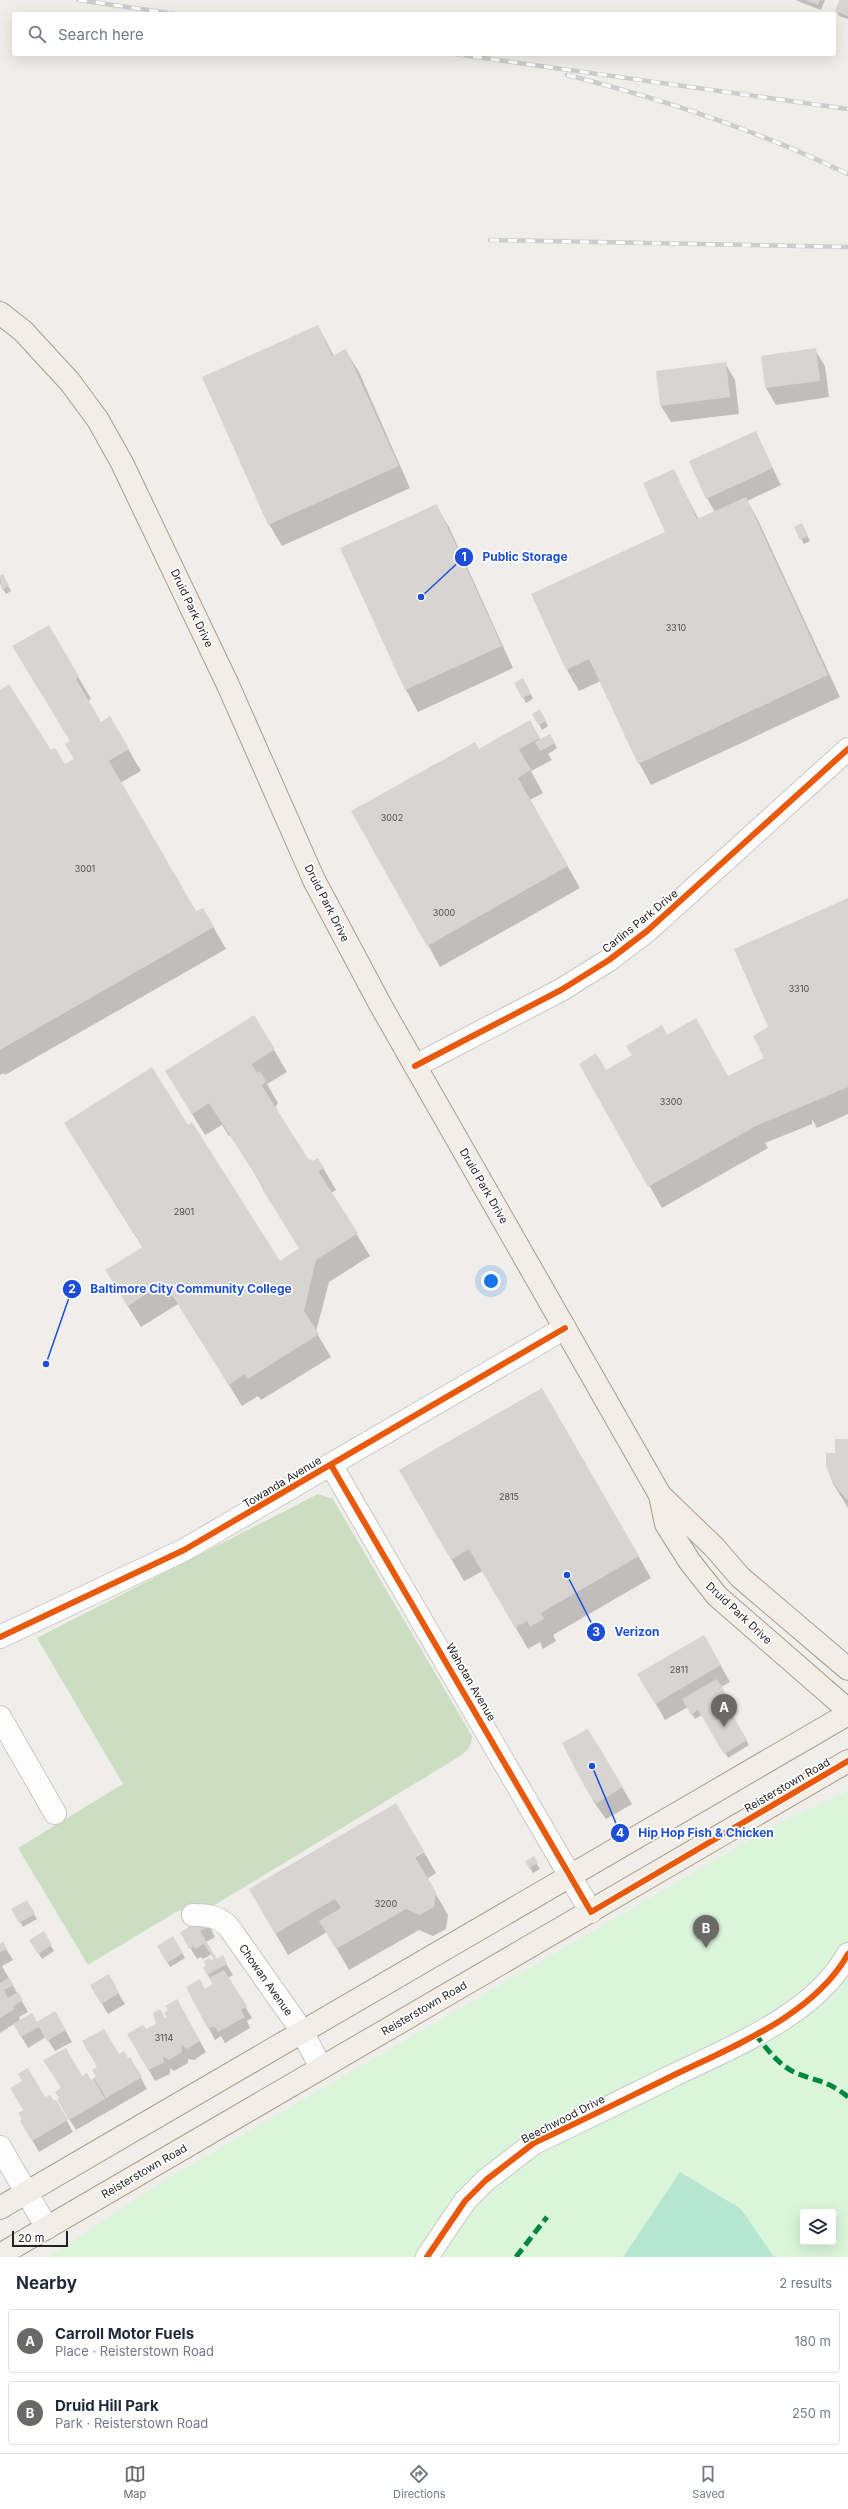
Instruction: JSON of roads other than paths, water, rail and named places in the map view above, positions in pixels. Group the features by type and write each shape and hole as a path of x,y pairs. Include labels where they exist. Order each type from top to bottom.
{"main road":[{"name":"Druid Park Drive","path":"0,313 23,331 70,382 98,420 122,463 228,685 314,880 415,1066 660,1495 716,1548 740,1577 848,1669"},
{"name":"Druid Park Drive","path":"660,1495 666,1524 705,1583 717,1596 848,1710"},
{"path":"0,2208 848,1714"},
{"name":"Reisterstown Road","path":"0,2255 848,1761"}],"street":[{"name":"Carlins Park Drive","path":"415,1066 561,990 610,960 647,931 848,749"},
{"name":"Towanda Avenue","path":"0,1637 184,1550 565,1328"},
{"name":"Wahotan Avenue","path":"331,1465 591,1912"},
{"path":"0,1717 55,1813"},
{"name":"Chowan Avenue","path":"193,1915 207,1915 220,1919 228,1926 302,2031 320,2068"},
{"name":"Beechwood Drive","path":"427,2257 465,2201 486,2180 534,2143 742,2042 795,2010 822,1990 842,1966 848,1954"},
{"path":"0,2147 47,2228"}],"railway":[{"path":"78,0 162,12"},
{"path":"469,56 848,109"},
{"path":"567,75 603,84 710,117 814,158 848,174"},
{"path":"490,240 848,247"}],"place":[{"name":"Public Storage","path":"421,597"},
{"name":"Baltimore City Community College","path":"46,1364"},
{"name":"Verizon","path":"567,1575"},
{"name":"Carroll Motor Fuels","path":"724,1727"},
{"name":"Hip Hop Fish & Chicken","path":"592,1766"},
{"name":"Druid Hill Park","path":"706,1948"}]}
